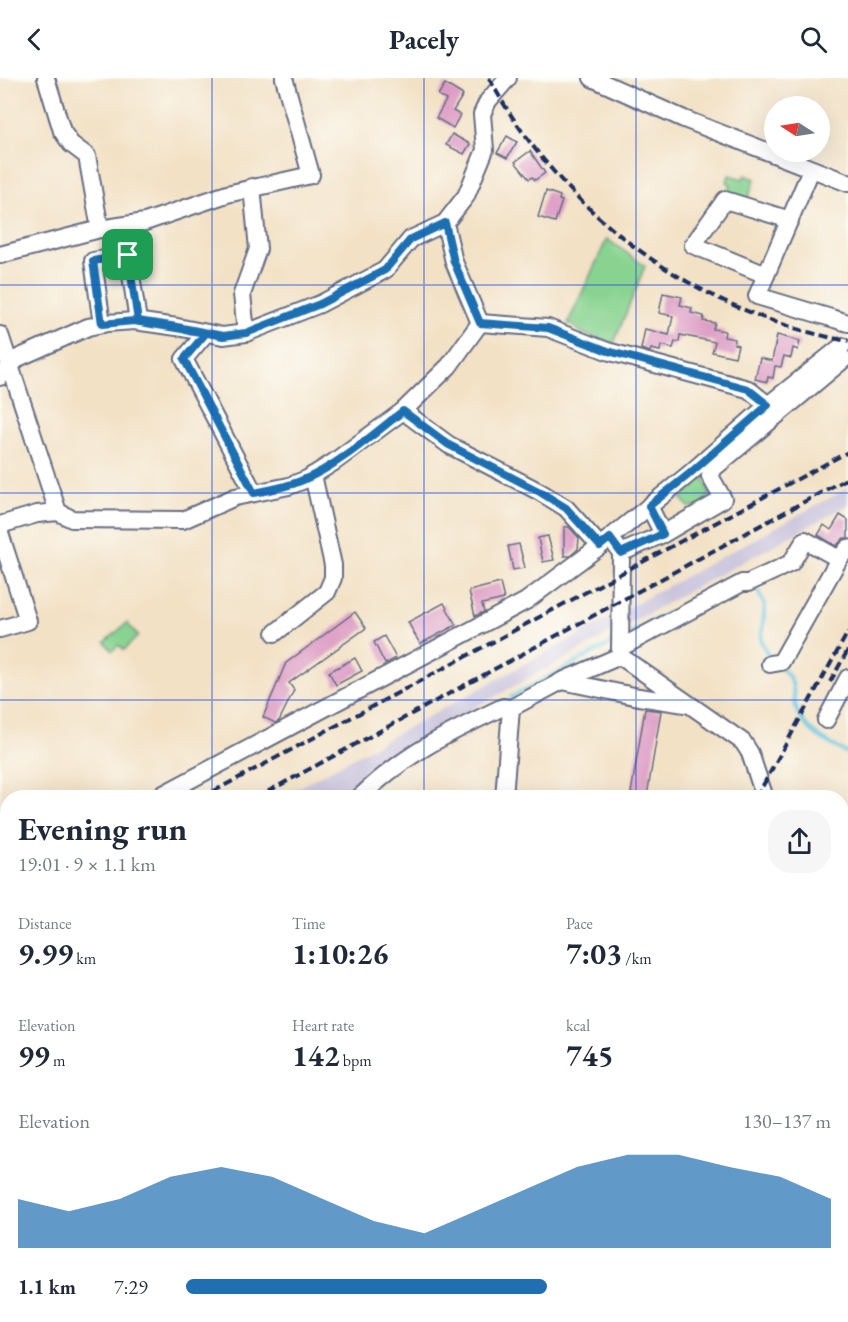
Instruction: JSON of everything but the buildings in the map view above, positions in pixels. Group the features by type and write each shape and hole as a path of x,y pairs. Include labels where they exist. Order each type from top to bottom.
{"street":[{"path":"46,78 62,131 70,144 87,156 100,229"},
{"path":"0,255 100,229 145,222 252,187 311,175 284,78"},
{"path":"5,373 18,358 88,327 102,324 138,321 223,336 246,333 320,304 385,270 411,239 445,223 466,196 485,150 482,114 489,100 508,78"},
{"path":"592,78 611,83 811,170 848,183"},
{"path":"811,170 757,296 848,322"},
{"path":"246,333 242,294 258,249 252,187"},
{"path":"766,275 693,245 725,200 790,220"},
{"path":"445,223 454,262 480,323"},
{"path":"102,324 93,261 128,255 138,321"},
{"path":"480,323 548,328 608,351 748,389 768,405"},
{"path":"0,525 37,514 58,512 72,519 183,520 235,497 289,486 334,462 403,411 449,366 480,323"},
{"path":"206,333 184,359 254,493"},
{"path":"0,335 5,373 58,512"},
{"path":"171,790 526,601 605,542 688,475 768,405 845,351"},
{"path":"621,553 663,534 723,500 710,476 714,468 845,351"},
{"path":"403,411 449,445 566,508 621,553"},
{"path":"274,633 327,592 333,578 333,565 313,475"},
{"path":"649,506 663,534"},
{"path":"0,533 28,621 0,628"},
{"path":"368,790 395,765 449,732 503,707 511,708 620,652 742,583 752,582 791,563 805,540 844,554 775,663"},
{"path":"620,652 621,553"},
{"path":"620,652 743,742 750,753 762,790"},
{"path":"826,720 848,678"},
{"path":"562,681 691,705"},
{"path":"505,790 511,708"},
{"path":"773,1322 778,1322"}],"shaded area":[{"path":"848,488 848,505 435,729 394,757 358,790 294,790"}],"green space":[{"path":"729,175 743,179 745,175 755,179 747,201 727,194 731,184 727,182"},
{"path":"607,239 645,266 614,343 584,334 568,323"},
{"path":"704,478 710,494 702,507 689,507 681,499 697,480"},
{"path":"127,623 138,636 124,650 119,645 112,651 105,642"}],"waterway":[{"path":"755,585 765,606 761,641 770,659"},
{"path":"625,636 666,614"},
{"path":"511,697 616,641"},
{"path":"781,668 790,678 797,711 806,725 848,754"}],"railway":[{"path":"489,78 519,127 555,173 595,214 639,250 687,281 738,307 792,327 848,341"},
{"path":"216,790 848,452"},
{"path":"271,790 848,478"},
{"path":"760,790 848,632"},
{"path":"830,682 848,650"}],"route":[{"path":"128,255 93,261 102,324 138,321 206,333 184,359 254,493 289,486 307,479 378,431 403,411 449,445 566,508 600,546 610,538 621,553 663,534 649,506 768,405 748,389 608,351 548,328 480,323 454,262 445,223 411,239 385,270 320,304 246,333 223,336 177,327 138,321 128,255"}]}
